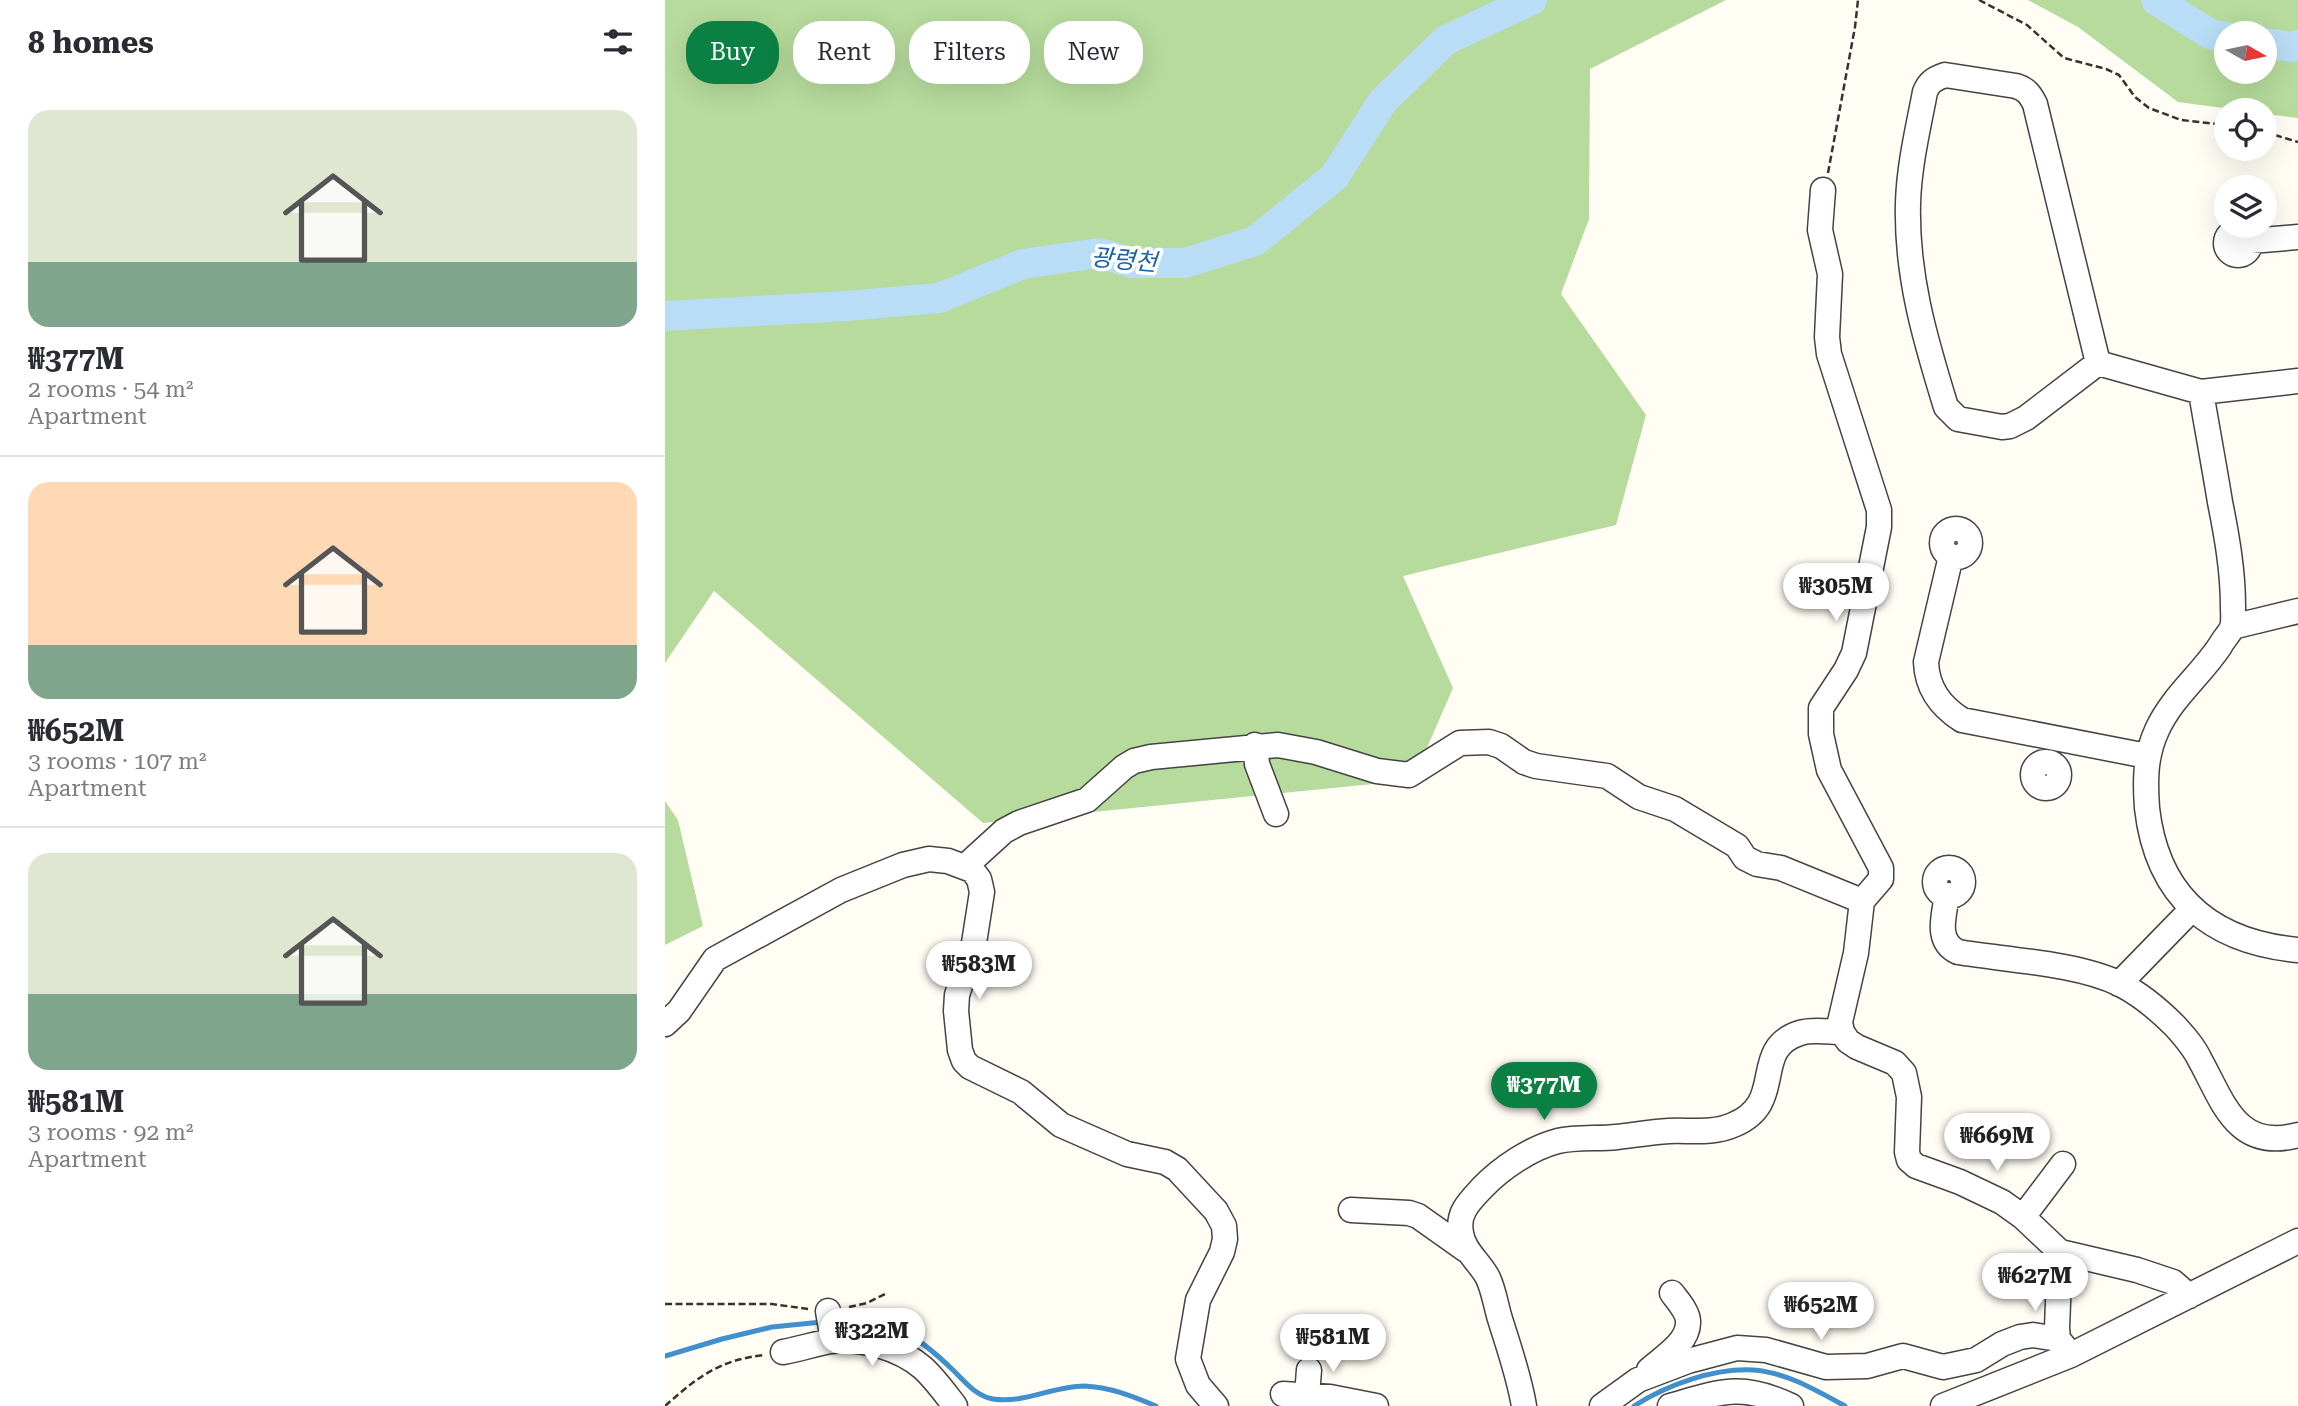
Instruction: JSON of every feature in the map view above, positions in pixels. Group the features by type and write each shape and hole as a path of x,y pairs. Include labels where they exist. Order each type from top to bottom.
{"street":[{"path":"1954,75 2024,88 2031,95 2098,363 2026,418 2010,426 1958,419 1946,407 1921,325 1909,251 1910,177 1925,92 1928,84 1935,78 1954,75"},
{"path":"1823,190 1820,230 1830,274 1827,337 1829,354 1879,510 1879,527 1854,653 1821,708 1821,734 1829,770 1881,868 1881,879 1862,901 1856,953 1840,1013 1842,1032 1848,1041 1857,1047 1889,1059 1904,1073 1909,1097 1907,1152 1909,1160 1916,1166 1984,1192 2023,1217 2060,1252 2137,1269 2173,1282 2189,1296"},
{"path":"2251,241 2298,237"},
{"path":"2098,363 2201,392 2298,381"},
{"path":"2201,392 2232,572 2232,627 2208,663 2168,709 2147,755 2145,787 2149,824 2158,858 2171,882 2192,909 2218,928 2243,940 2269,947 2298,950"},
{"path":"1951,556 1926,662 1926,677 1945,709 1962,720 2147,755"},
{"path":"2232,627 2298,611"},
{"path":"970,862 1004,831 1019,823 1087,800 1115,774 1135,761 1151,757 1255,745 1298,747 1377,771 1409,775 1460,743 1489,742 1536,766 1607,776 1639,797 1675,809 1737,846 1745,858 1757,864 1793,872 1862,901"},
{"path":"2057,768 2078,755 2080,743"},
{"path":"1255,745 1257,764 1276,814"},
{"path":"665,1024 679,1011 715,959 841,890 903,865 929,859 949,861 972,870 979,879 982,892 972,955 959,988 956,1011 957,1038 964,1061 970,1067 1021,1093 1061,1125 1126,1154 1165,1162 1177,1169 1216,1211 1224,1226 1225,1239 1222,1252 1198,1300 1188,1359 1198,1385 1216,1406"},
{"path":"1947,895 1942,931 1950,948 1958,952 2068,970 2119,984 2159,1011 2190,1043 2217,1096 2226,1111 2238,1123 2265,1137 2298,1135"},
{"path":"2119,984 2192,909"},
{"path":"1466,1250 1461,1235 1462,1210 1487,1182 1533,1151 1559,1141 1670,1131 1704,1131 1733,1126 1757,1109 1767,1086 1772,1055 1778,1048 1792,1036 1802,1032 1842,1032"},
{"path":"2023,1217 2063,1164"},
{"path":"1350,1210 1409,1213 1418,1216 1466,1250 1488,1278 1524,1406"},
{"path":"1943,1406 2065,1347 2189,1296 2298,1241"},
{"path":"2060,1252 2065,1347"},
{"path":"1602,1406 1638,1380 1676,1347 1686,1332 1689,1322 1672,1293"},
{"path":"783,1352 830,1326 910,1357 926,1370 955,1406"},
{"path":"1638,1380 1688,1361 1737,1348 1766,1350 1826,1367 1867,1366 1903,1356 1943,1367 1976,1360 2002,1344 2020,1337 2033,1335 2065,1347"},
{"path":"1309,1370 1295,1395 1330,1397 1376,1406"},
{"path":"1670,1406 1735,1390 1770,1396 1791,1406"}],"path":[{"path":"1823,190 1846,78 1858,0"},
{"path":"1979,0 2027,25 2064,58 2119,75 2135,97 2149,108 2181,120 2214,124"},
{"path":"2277,136 2298,142"},
{"path":"665,1304 772,1304 830,1326 885,1294"},
{"path":"665,1406 699,1377 717,1366 740,1357 783,1352"}],"green space":[{"path":"665,0 1726,0 1590,69 1589,219 1561,294 1646,415 1616,525 1403,576 1453,688 1413,780 983,823 714,591 665,663"},
{"path":"2028,0 2298,0 2298,118 2277,115 2277,98 2214,98 2214,107 2178,102 2078,27"},
{"path":"665,801 678,820 703,926 665,945"}],"waterway":[{"name":"광령천","path":"665,316 939,298 1023,264 1099,253 1133,263 1185,263 1255,241 1334,177 1383,101 1446,40 1532,0"},
{"name":"광령천","path":"2156,0 2214,35"},
{"name":"광령천","path":"2277,45 2298,45"},
{"path":"835,1320 871,1321 901,1330 927,1347 971,1388 993,1399 1016,1399 1084,1386 1112,1390 1156,1406"},
{"path":"665,1356 772,1327 822,1322"},
{"path":"1634,1406 1691,1379 1738,1370 1753,1370 1789,1378 1845,1406"}]}
